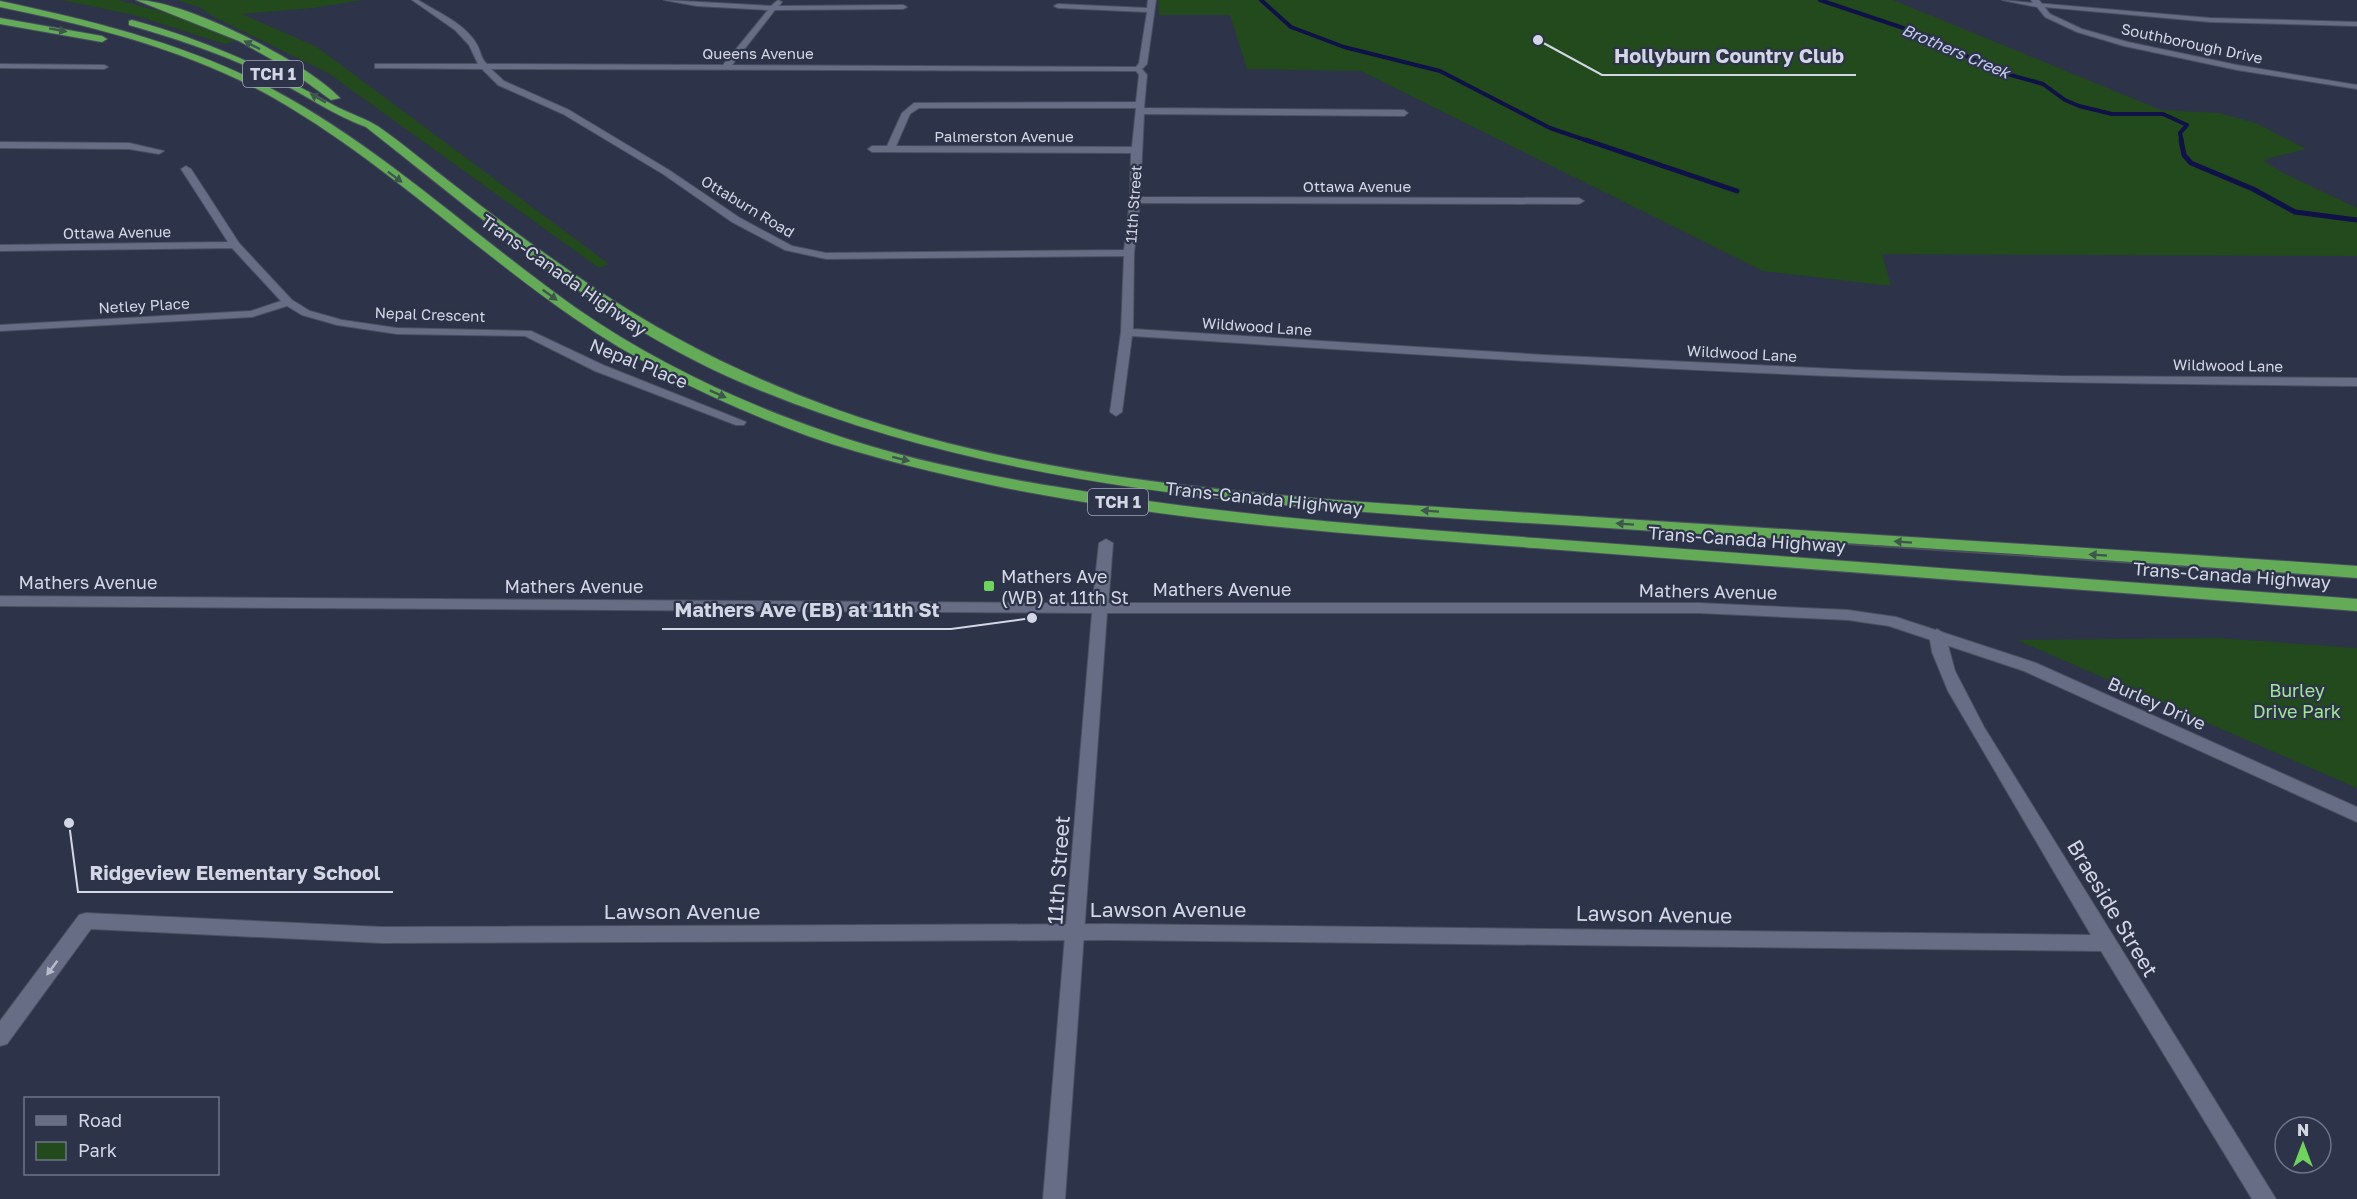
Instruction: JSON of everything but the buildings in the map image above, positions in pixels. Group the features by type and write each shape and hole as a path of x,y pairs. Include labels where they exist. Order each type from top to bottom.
{"highway":[{"path":"143,1 211,26 273,56 314,81 370,125"},
{"name":"Trans-Canada Highway","path":"0,4 119,32 224,69 294,106 361,151 549,295 607,334 666,369 716,393 817,434 944,470 1089,498 1286,523 2357,605"},
{"path":"0,21 94,37 182,62 233,83 361,151"},
{"name":"Trans-Canada Highway","path":"123,21 195,42 248,63 296,86 351,119 370,125 580,284 668,340 744,378 811,405 898,433 962,449 1155,483 1360,505 2353,572"}],"street":[{"path":"668,0 693,4 777,3 903,7"},
{"path":"2006,0 2210,20 2357,24"},
{"name":"Ottaburn Road","path":"415,1 458,28 473,44 478,60 501,82 566,112 666,172 736,220 789,249 825,256 1129,253"},
{"path":"726,67 777,3"},
{"name":"Southborough Drive","path":"2035,3 2042,13 2060,23 2121,44 2204,62 2357,87"},
{"path":"1058,6 1151,5"},
{"name":"11th Street","path":"1116,412 1127,332 1129,253 1135,200 1136,150 1143,75 1138,69 1143,64 1151,5"},
{"path":"0,66 104,67"},
{"name":"Queens Avenue","path":"378,66 1138,69"},
{"path":"890,149 906,112 917,105 1404,113"},
{"path":"0,145 129,146 159,151"},
{"name":"Palmerston Avenue","path":"872,149 1136,150"},
{"name":"Nepal Crescent","path":"186,169 235,245 288,302 306,313 341,323 397,331 527,333"},
{"name":"Ottawa Avenue","path":"1135,200 1579,201"},
{"name":"Ottawa Avenue","path":"0,249 235,245"},
{"name":"Netley Place","path":"0,328 252,314 288,302"},
{"name":"Wildwood Lane","path":"1127,332 1442,353 1785,371 1964,377 2357,382"},
{"name":"Nepal Place","path":"527,333 599,368 740,422"},
{"name":"11th Street","path":"1054,1199 1106,543"},
{"name":"Mathers Avenue","path":"0,601 1100,608 1699,608 1848,615 1891,621 1937,634"},
{"name":"Burley Drive","path":"1937,634 2030,667 2357,815"},
{"name":"Braeside Street","path":"1937,634 1938,652 1952,682 2106,943 2265,1199"},
{"name":"Lawson Avenue","path":"0,1037 86,921 382,935 1076,933 2106,943"}],"green space":[{"path":"61,0 118,0 169,14 235,41 225,44 134,15"},
{"path":"177,0 363,0 313,8 242,14 317,47 609,264 599,268 328,73 214,17 199,7"},
{"path":"1158,0 1893,0 2161,110 2219,113 2256,123 2306,149 2263,160 2281,172 2357,208 2357,256 1882,254 1891,286 1763,271 1361,71 1247,69 1230,15 1159,15"},
{"name":"Burley Drive Park","path":"2218,638 2357,648 2357,788 2017,640"}],"waterway":[{"path":"1261,0 1291,27 1344,47 1440,71 1550,128 1591,142"},
{"name":"Brothers Creek","path":"1820,0 1933,38 1993,70 2043,84 2065,100 2079,106 2112,114 2163,114 2187,125 2180,133 2182,142"},
{"path":"1586,140 1737,191"},
{"name":"Brothers Creek","path":"2181,140 2184,155 2191,163 2253,189 2295,212 2357,220"}],"place":[{"name":"Hollyburn Country Club","path":"1538,40"},
{"name":"Mathers Ave (WB) at 11th St","path":"989,586"},
{"name":"Mathers Ave (EB) at 11th St","path":"1032,618"},
{"name":"Ridgeview Elementary School","path":"69,823"}]}
